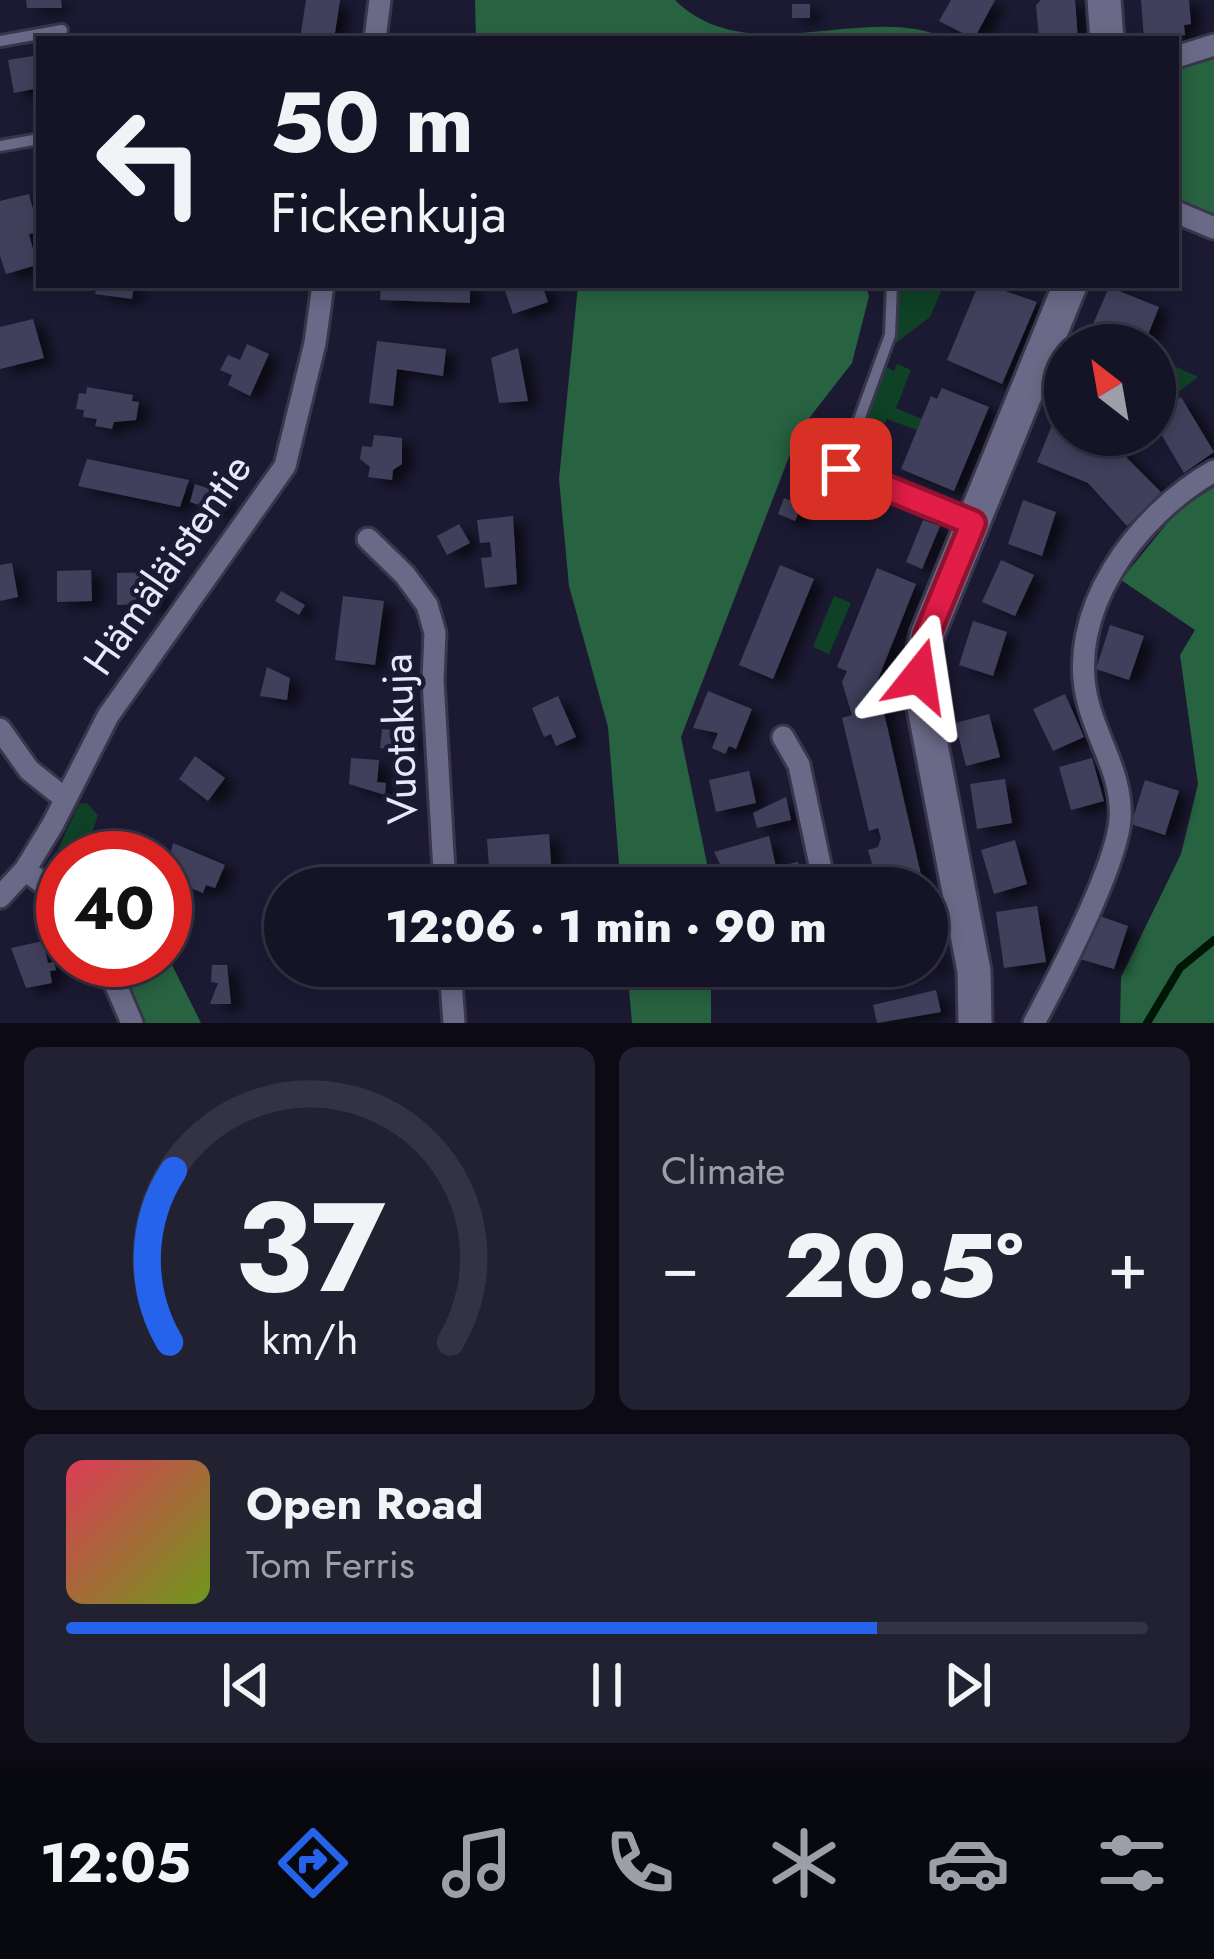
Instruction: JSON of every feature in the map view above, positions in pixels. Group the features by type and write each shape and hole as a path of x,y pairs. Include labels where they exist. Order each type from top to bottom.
{"street":[{"path":"375,36 380,0"},
{"path":"1104,0 1107,36"},
{"path":"1179,56 1214,45"},
{"path":"1179,213 1214,228"},
{"name":"Hämäläistentie","path":"0,897 25,870 108,716 285,466 316,343 322,288"},
{"path":"975,1023 965,918 919,676 927,635 1069,288"},
{"path":"841,469 973,523"},
{"path":"1034,1023 1119,828 1119,791 1084,683 1084,652 1096,614 1132,536 1178,493 1214,471"},
{"name":"Vuotakuja","path":"368,539 427,605 435,633 433,680 444,867"},
{"path":"0,729 29,770 64,797"},
{"path":"783,736 800,764 821,867"},
{"path":"25,870 36,878"},
{"path":"948,922 965,918"},
{"path":"117,987 132,1023"},
{"path":"451,987 454,1023"}],"lane":[{"path":"0,41 62,30"},
{"path":"0,146 36,140"},
{"path":"841,469 890,335 892,288"}],"green space":[{"path":"475,0 675,0 705,21 738,31 773,34 882,27 938,36 476,36"},
{"path":"1214,55 1214,215 1179,200 1179,65"},
{"path":"578,288 867,288 869,296 852,363 799,431 681,737 708,867 619,867 608,727 569,586 559,479"},
{"path":"898,288 943,288 930,317 893,345"},
{"path":"897,364 911,370 896,408 922,419 917,430 887,419 864,461 853,456 886,367 894,371"},
{"path":"1176,367 1198,377 1176,394"},
{"path":"1214,487 1214,1023 1120,1023 1121,977 1181,854 1198,784 1180,655 1195,630 1121,580 1177,511"},
{"path":"834,596 851,603 829,654 813,647"},
{"path":"87,803 98,815 93,831 66,831 79,804"},
{"path":"128,987 183,987 201,1023 143,1023"},
{"path":"629,987 711,987 711,1023 632,1023"}],"building":[{"path":"26,0 61,0 62,8 27,8"},
{"path":"306,0 340,0 334,36 300,36"},
{"path":"951,0 995,0 976,36 939,21"},
{"path":"1041,0 1075,0 1078,36 1039,36 1036,5"},
{"path":"1141,0 1189,0 1191,24 1184,25 1185,35 1144,36"},
{"path":"792,4 810,4 810,18 792,18"},
{"path":"36,55 36,89 14,93 8,60"},
{"path":"29,194 36,221 36,233 29,234 36,265 6,274 0,256 0,201"},
{"path":"96,288 134,288 132,299 95,294"},
{"path":"381,288 470,288 470,303 380,300"},
{"path":"504,288 543,288 548,302 513,314"},
{"path":"977,288 997,288 1037,302 1002,384 947,360"},
{"path":"1109,288 1159,307 1152,324 1093,324"},
{"path":"33,319 44,358 0,369 0,327"},
{"path":"377,341 446,349 443,376 397,369 393,406 369,403"},
{"path":"247,344 269,354 250,396 228,385 232,375 220,370 228,355 240,360"},
{"path":"518,348 528,401 499,403 491,358"},
{"path":"87,387 133,395 132,401 139,402 136,420 114,422 112,429 95,426 97,419 83,417 84,410 76,409 79,393 86,394"},
{"path":"942,388 989,407 954,491 901,469 931,396 937,399"},
{"path":"1181,397 1214,452 1184,473 1174,456 1176,400"},
{"path":"374,435 402,438 402,464 393,470 392,480 368,477 370,467 360,459 362,446 372,447"},
{"path":"1044,445 1044,456 1125,456 1161,492 1127,526 1088,483 1037,462"},
{"path":"87,459 189,480 180,507 78,486"},
{"path":"195,484 225,494 219,512 190,502"},
{"path":"784,498 802,505 795,521 778,514"},
{"path":"1023,500 1056,512 1042,556 1008,544"},
{"path":"513,516 517,584 485,588 481,558 492,557 490,542 480,543 477,520"},
{"path":"923,520 940,526 922,569 906,562"},
{"path":"459,524 470,543 447,555 437,536"},
{"path":"1001,560 1034,575 1015,616 982,602"},
{"path":"12,563 18,597 0,601 0,565"},
{"path":"780,565 814,579 773,679 739,665"},
{"path":"877,568 916,584 877,682 919,867 873,867 868,850 878,847 881,838 878,828 869,831 842,718 852,715 842,682 847,671 837,667"},
{"path":"91,570 92,601 57,602 57,571"},
{"path":"157,572 158,604 117,605 117,573"},
{"path":"281,591 305,605 299,615 275,601"},
{"path":"343,596 384,601 375,665 335,660"},
{"path":"973,621 1007,632 993,676 959,665"},
{"path":"1110,625 1144,636 1129,680 1096,669"},
{"path":"267,667 290,678 287,700 260,696"},
{"path":"708,691 752,709 736,749 729,746 725,754 712,748 718,733 693,728"},
{"path":"1065,694 1084,737 1053,751 1033,709"},
{"path":"558,696 576,737 556,746 551,734 544,737 532,708"},
{"path":"989,714 1000,757 966,766 955,723"},
{"path":"382,729 409,731 407,751 380,748"},
{"path":"195,756 225,778 208,801 179,779"},
{"path":"351,758 379,760 377,782 386,783 385,795 349,784"},
{"path":"1092,758 1104,801 1071,810 1059,767"},
{"path":"749,771 756,803 716,812 709,780"},
{"path":"1005,779 1012,823 977,829 970,784"},
{"path":"1145,780 1179,791 1165,835 1131,824"},
{"path":"786,797 791,820 757,828 753,813"},
{"path":"549,834 551,867 489,867 487,839"},
{"path":"769,836 776,867 722,867 714,852"},
{"path":"1015,840 1027,884 994,894 981,850"},
{"path":"192,851 225,865 215,888 206,885 203,893 192,889"},
{"path":"1037,906 1046,962 1004,968 996,912"},
{"path":"1094,914 1128,926 1114,969 1080,959"},
{"path":"36,943 36,986 26,988 11,948"},
{"path":"212,965 227,965 231,1004 210,1004 218,983 211,982"},
{"path":"936,990 941,1012 877,1023 873,1005"}],"waterway":[{"path":"1147,1023 1180,968 1214,940"}],"route":[{"path":"841,469 973,523 927,635 919,676"}]}
